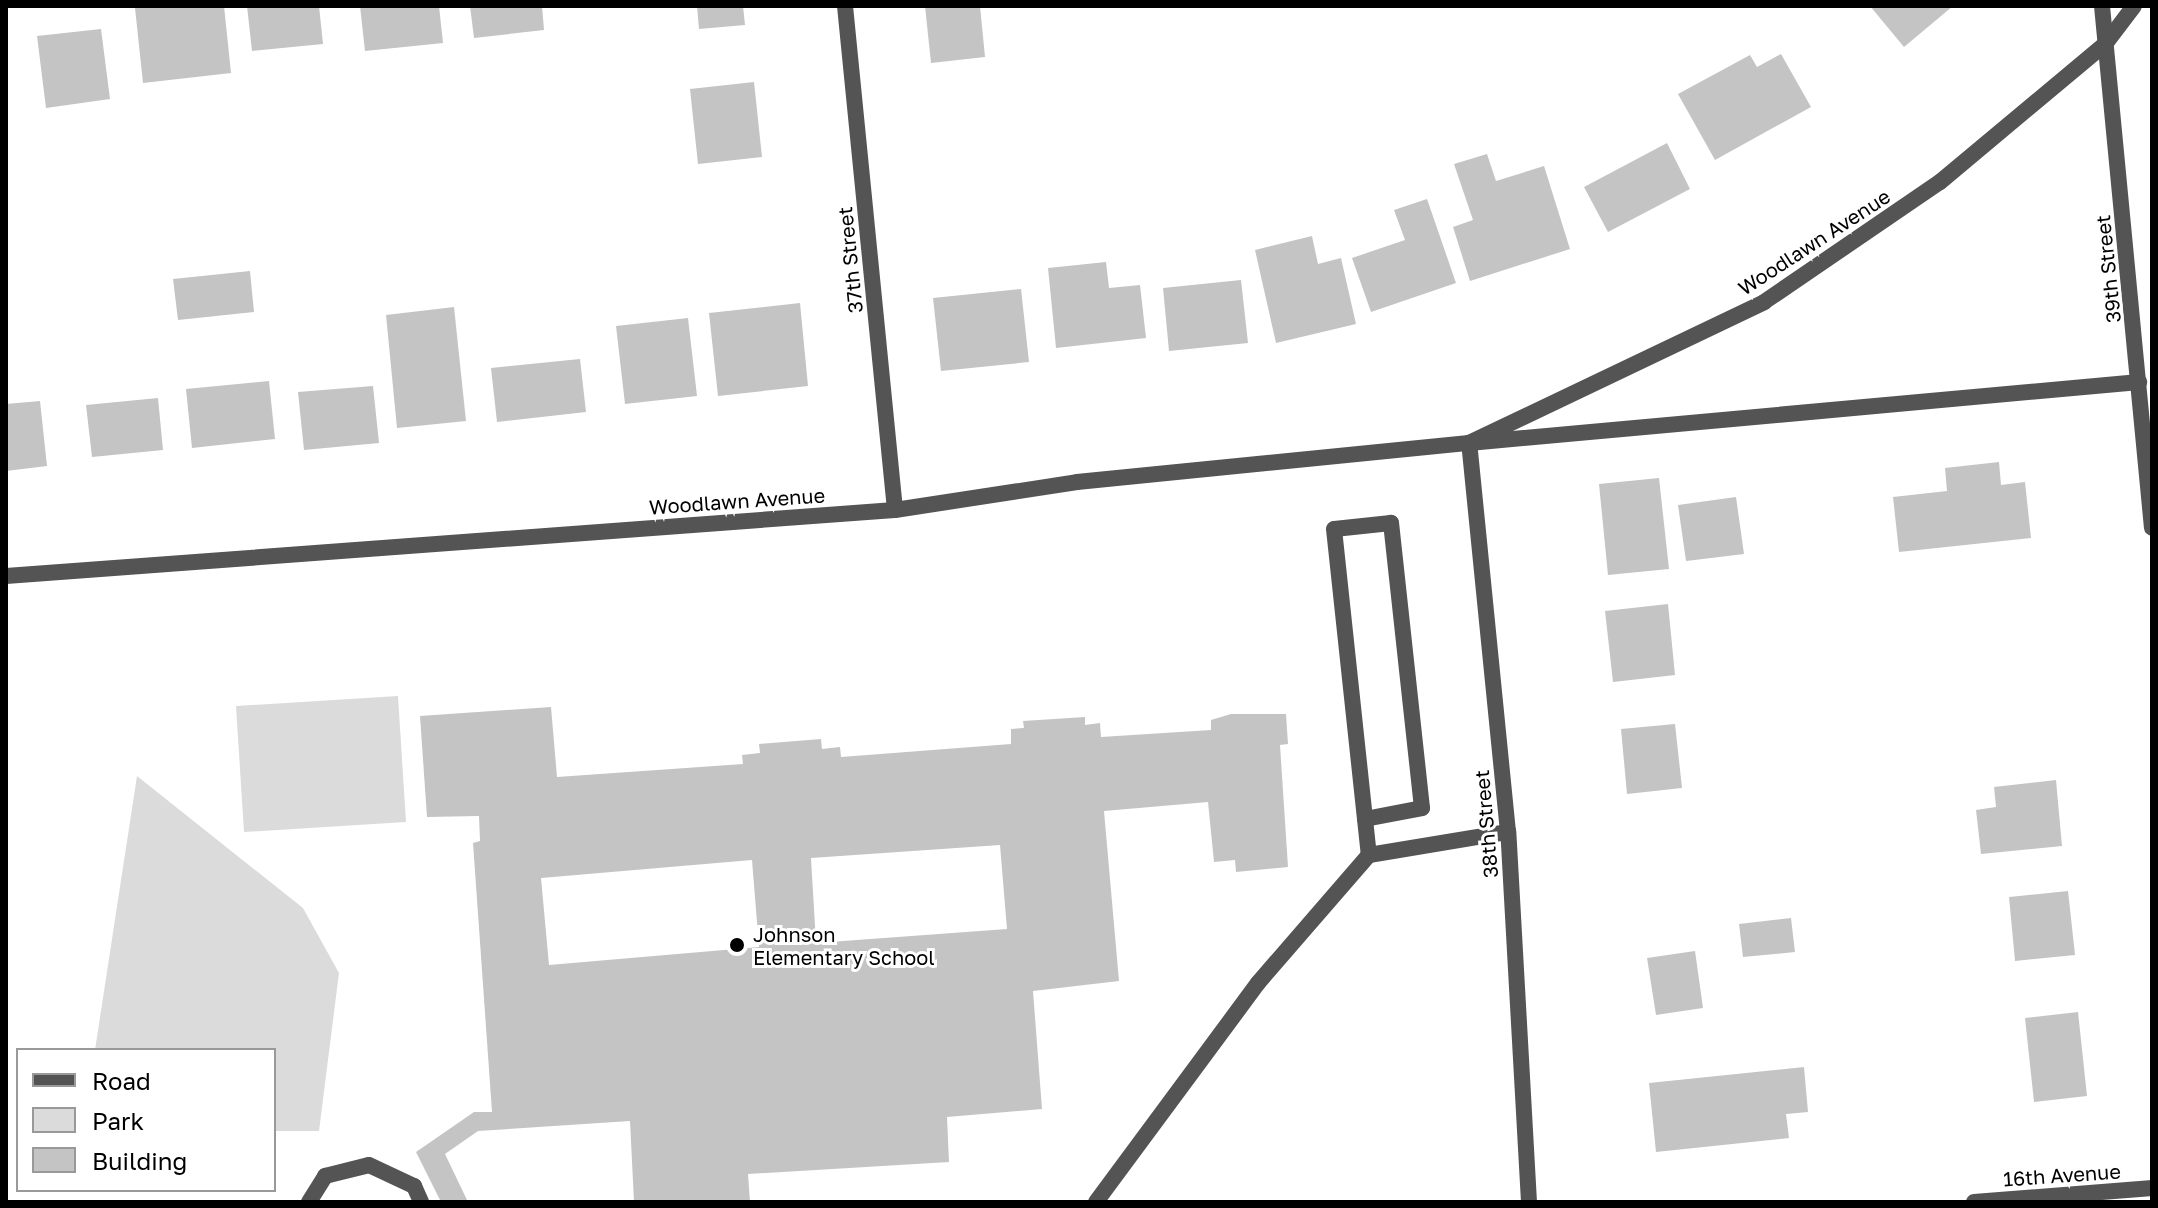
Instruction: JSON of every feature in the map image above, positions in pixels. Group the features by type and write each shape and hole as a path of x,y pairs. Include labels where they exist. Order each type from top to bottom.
{"street":[{"name":"37th Street","path":"845,6 895,510"},
{"name":"39th Street","path":"2102,6 2152,528"},
{"name":"Woodlawn Avenue","path":"1469,443 1764,302 1940,182 2106,43 2134,6"},
{"name":"Woodlawn Avenue","path":"6,576 895,510 1077,482 2139,382"},
{"name":"38th Street","path":"1469,443 1508,832 1529,1202"},
{"path":"1365,819 1422,808 1391,523 1334,529 1365,819 1369,855"},
{"path":"1096,1202 1258,983 1369,855 1508,832"},
{"path":"309,1202 325,1176 369,1165 414,1186 421,1202"},
{"name":"16th Avenue","path":"1974,1202 2152,1188"}],"green space":[{"path":"398,696 406,822 244,832 236,706"},
{"path":"137,776 303,908 339,973 319,1131 276,1131 276,1048 95,1048"}],"building":[{"path":"224,6 231,73 143,83 135,8"},
{"path":"247,6 319,6 323,44 252,51"},
{"path":"360,6 439,6 443,43 365,51"},
{"path":"470,6 542,6 544,30 474,38"},
{"path":"697,6 743,6 745,25 699,29"},
{"path":"925,6 980,6 985,57 931,63"},
{"path":"1870,6 1953,6 1904,47"},
{"path":"101,29 110,99 46,108 37,36"},
{"path":"1781,54 1811,107 1715,160 1678,94 1750,55 1757,67"},
{"path":"754,82 762,157 698,164 690,89"},
{"path":"1667,143 1690,189 1608,232 1584,187"},
{"path":"1487,154 1496,181 1544,166 1570,249 1470,281 1453,227 1473,220 1454,164"},
{"path":"1427,199 1456,283 1371,312 1352,258 1405,240 1394,210"},
{"path":"1312,236 1318,264 1341,258 1356,324 1276,343 1255,250"},
{"path":"1106,262 1109,288 1140,285 1146,338 1056,348 1048,268"},
{"path":"250,271 254,312 178,320 173,279"},
{"path":"1241,280 1248,343 1169,351 1163,288"},
{"path":"1021,289 1029,362 941,371 933,298"},
{"path":"800,303 808,386 718,396 709,313"},
{"path":"454,307 466,421 397,428 386,315"},
{"path":"688,318 697,396 625,404 616,326"},
{"path":"580,359 586,412 497,422 491,368"},
{"path":"269,381 275,439 192,448 186,389"},
{"path":"373,386 379,443 304,450 298,392"},
{"path":"158,398 163,450 92,457 86,405"},
{"path":"40,401 47,466 6,471 6,404"},
{"path":"1999,462 2001,485 2025,482 2031,538 1899,552 1893,497 1947,491 1945,468"},
{"path":"1659,478 1669,569 1608,575 1599,484"},
{"path":"1736,497 1744,554 1686,561 1678,505"},
{"path":"1668,604 1675,675 1613,682 1605,611"},
{"path":"551,707 557,777 743,764 742,755 760,753 759,744 821,739 822,749 840,747 841,757 1011,744 1011,729 1024,728 1023,721 1085,717 1085,725 1100,723 1101,737 1211,730 1211,720 1231,714 1286,714 1288,744 1280,745 1288,867 1236,872 1235,860 1214,862 1208,802 1104,811 1119,981 1033,991 1042,1109 947,1117 949,1162 748,1174 750,1202 634,1202 630,1121 478,1131 445,1154 468,1202 441,1202 416,1152 474,1112 492,1112 473,843 480,841 479,816 427,817 420,716","holes":["1000,845 1007,929 816,943 811,858","752,860 759,947 549,965 541,878"]},
{"path":"1675,724 1682,788 1627,794 1621,729"},
{"path":"2056,780 2062,846 1981,854 1976,810 1996,807 1994,787"},
{"path":"2068,891 2075,955 2015,961 2009,897"},
{"path":"1791,918 1795,952 1743,957 1739,924"},
{"path":"1695,951 1703,1008 1656,1015 1647,958"},
{"path":"2078,1012 2087,1096 2034,1102 2025,1018"},
{"path":"1804,1067 1808,1112 1786,1114 1789,1138 1656,1152 1649,1083"}],"place":[{"name":"Johnson Elementary School","path":"737,945"}]}
